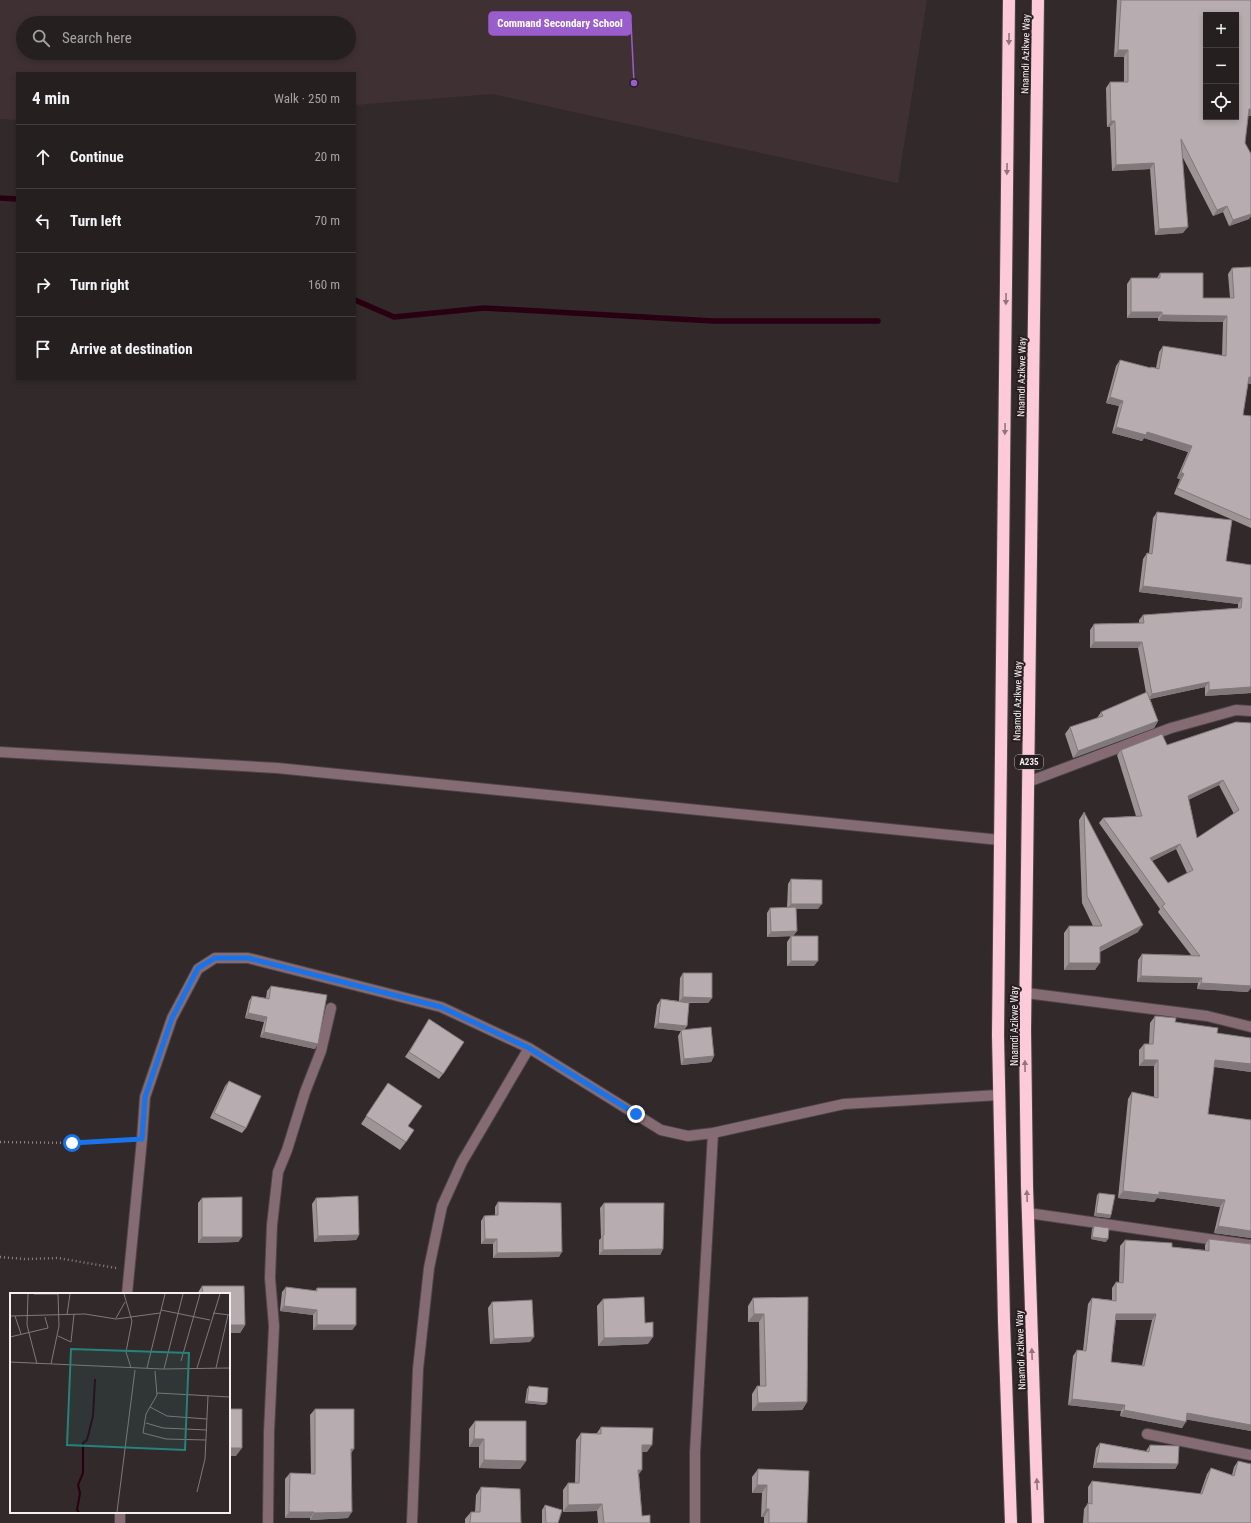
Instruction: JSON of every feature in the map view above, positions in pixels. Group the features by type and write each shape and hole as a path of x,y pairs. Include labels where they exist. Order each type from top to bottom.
{"highway":[{"name":"Nnamdi Azikwe Way","path":"1009,0 998,1027 1004,1321 1011,1523"},
{"name":"Nnamdi Azikwe Way","path":"1038,0 1026,993 1028,1213 1038,1523"}],"street":[{"path":"1028,782 1171,728 1236,710 1251,711"},
{"path":"0,752 277,768 1000,840"},
{"path":"127,1293 145,1097 172,1018 198,968 215,958 248,958 441,1007 529,1048 661,1130 688,1136 713,1133 844,1104 999,1095"},
{"path":"1026,993 1207,1016 1251,1027"},
{"path":"268,1523 268,1432 274,1326 270,1278 273,1217 278,1172 287,1150 305,1092 321,1051 331,1008"},
{"path":"412,1523 419,1361 429,1268 442,1206 462,1162 529,1048"},
{"path":"695,1523 695,1452 713,1133"},
{"path":"1028,1213 1251,1245"},
{"path":"1148,1434 1251,1455"}],"path":[{"path":"0,1142 72,1143 142,1139"},
{"path":"0,1257 25,1259 58,1258 128,1270"}],"shaded area":[{"path":"0,0 927,0 898,183 492,94 356,105 356,72 16,72 16,120 0,119"}],"building":[{"path":"1121,0 1251,0 1251,109 1249,109 1245,143 1251,154 1251,214 1233,220 1227,206 1217,210 1181,139 1188,227 1159,229 1154,163 1116,165 1115,121 1111,121 1110,82 1128,82 1128,50 1118,50"},
{"path":"1251,267 1251,377 1249,377 1243,415 1251,416 1251,520 1177,488 1184,474 1181,472 1192,446 1147,432 1146,435 1116,427 1123,401 1110,397 1120,360 1159,369 1163,346 1226,356 1227,316 1162,315 1162,312 1131,312 1131,278 1160,278 1160,273 1203,273 1203,298 1234,298 1232,268"},
{"path":"1157,512 1232,520 1226,561 1251,565 1251,687 1209,690 1209,682 1152,694 1142,642 1094,642 1094,624 1144,623 1143,615 1241,608 1242,598 1143,586 1147,553 1152,554"},
{"path":"1147,692 1158,721 1078,751 1070,727 1103,716 1101,712"},
{"path":"1236,722 1251,723 1251,986 1201,983 1202,978 1141,976 1142,954 1200,956 1162,906 1165,904 1103,818 1142,816 1121,750 1162,734 1167,745","holes":["1223,780 1239,810 1197,838 1188,796","1180,844 1193,870 1168,883 1150,858"]},
{"path":"1084,812 1143,925 1100,947 1100,963 1069,963 1069,926 1102,926 1087,896"},
{"path":"791,879 822,880 822,904 791,904"},
{"path":"796,907 797,931 771,932 770,908"},
{"path":"791,936 818,936 818,961 791,961"},
{"path":"683,973 712,973 712,998 683,997"},
{"path":"271,986 327,995 318,1044 264,1032 267,1017 248,1013 252,996 269,999"},
{"path":"661,999 689,1003 687,1026 658,1023"},
{"path":"1155,1016 1176,1018 1175,1022 1218,1028 1217,1033 1251,1038 1251,1064 1215,1060 1208,1114 1251,1120 1251,1231 1218,1226 1225,1200 1159,1192 1159,1195 1123,1191 1132,1092 1158,1098 1158,1060 1144,1060 1144,1044 1153,1044"},
{"path":"429,1019 464,1042 443,1074 409,1052"},
{"path":"711,1027 714,1056 684,1059 681,1030"},
{"path":"229,1081 261,1096 246,1128 214,1113"},
{"path":"388,1083 422,1106 408,1126 414,1130 406,1142 366,1116"},
{"path":"1099,1193 1115,1195 1111,1215 1096,1213"},
{"path":"358,1196 359,1235 318,1236 316,1198"},
{"path":"242,1197 242,1237 202,1237 202,1198"},
{"path":"498,1202 561,1203 562,1252 497,1253 497,1239 485,1239 484,1216 498,1215"},
{"path":"604,1203 664,1203 663,1249 603,1250"},
{"path":"1094,1226 1109,1228 1108,1239 1092,1237"},
{"path":"1209,1239 1251,1244 1251,1425 1187,1413 1186,1422 1124,1410 1125,1405 1072,1399 1077,1350 1086,1351 1092,1298 1116,1301 1116,1282 1123,1283 1125,1240 1172,1243 1172,1247 1209,1251","holes":["1116,1314 1156,1314 1144,1366 1111,1362"]},
{"path":"202,1286 244,1286 245,1325 230,1325 230,1293 203,1293"},
{"path":"286,1287 317,1291 317,1288 356,1288 356,1325 317,1325 317,1310 284,1306"},
{"path":"644,1297 645,1323 653,1322 653,1337 604,1338 603,1299"},
{"path":"808,1297 807,1402 758,1403 757,1386 766,1386 764,1314 754,1314 753,1298"},
{"path":"532,1300 534,1337 494,1339 492,1302"},
{"path":"529,1386 548,1388 547,1403 527,1401"},
{"path":"230,1409 242,1409 242,1448 230,1448"},
{"path":"315,1409 354,1409 354,1449 351,1449 352,1512 289,1512 290,1473 315,1474"},
{"path":"475,1421 526,1421 526,1461 484,1460 484,1439 474,1439"},
{"path":"601,1427 653,1428 652,1445 642,1445 642,1470 638,1470 642,1516 650,1515 650,1523 604,1523 602,1504 568,1505 568,1483 579,1483 581,1433 601,1434"},
{"path":"1100,1443 1149,1452 1150,1445 1179,1446 1178,1464 1096,1463"},
{"path":"1238,1461 1251,1464 1251,1523 1088,1523 1088,1503 1092,1504 1092,1481 1202,1494 1211,1468 1234,1476"},
{"path":"758,1469 809,1471 807,1523 769,1523 769,1509 766,1509 767,1485 757,1485"},
{"path":"481,1487 520,1489 521,1523 470,1523 471,1512 480,1512"},
{"path":"545,1505 562,1510 558,1523 546,1523"}],"waterway":[{"path":"0,198 16,199"},
{"path":"356,300 394,317 484,308 713,321 878,321"}],"place":[{"name":"Command Secondary School","path":"634,83"}],"route":[{"path":"72,1143 142,1139 145,1097 172,1018 198,968 215,958 248,958 441,1007 529,1048 636,1114"}]}
